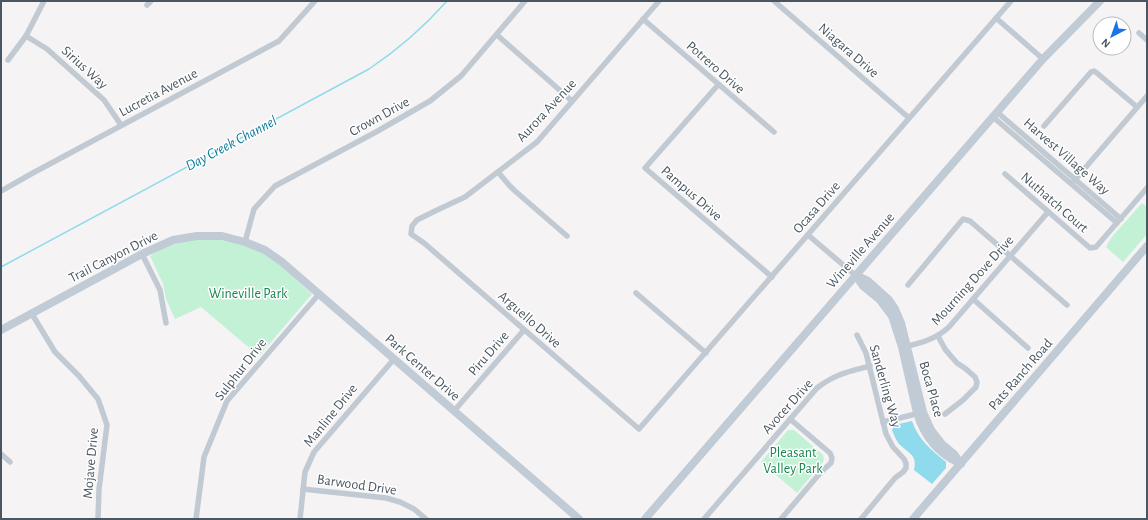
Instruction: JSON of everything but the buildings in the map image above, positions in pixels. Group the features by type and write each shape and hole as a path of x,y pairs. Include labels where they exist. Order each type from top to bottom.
{"street":[{"path":"8,60 26,36 44,1"},
{"name":"Lucretia Avenue","path":"1,191 279,41 315,1"},
{"name":"Crown Drive","path":"245,242 254,209 275,186 370,136 430,101 461,76 525,1"},
{"name":"Aurora Avenue","path":"412,226 417,220 435,210 465,197 537,142 658,1"},
{"name":"Niagara Drive","path":"774,1 909,118"},
{"name":"Ocasa Drive","path":"639,429 1011,1"},
{"name":"Wineville Avenue","path":"645,519 1043,59 1100,1"},
{"path":"996,18 1043,59"},
{"name":"Potrero Drive","path":"643,19 774,132"},
{"path":"1139,33 1147,40"},
{"path":"497,34 572,101"},
{"name":"Sirius Way","path":"26,36 47,49 104,100 121,125"},
{"path":"1044,126 1079,85 1091,72 1094,71 1137,107"},
{"name":"Pampus Drive","path":"718,85 645,168 772,277"},
{"path":"1074,182 1147,96"},
{"name":"Harvest Village Way","path":"995,114 1119,221"},
{"path":"498,172 515,191 567,236"},
{"name":"Nuthatch Court","path":"1005,174 1090,248 1096,247 1119,221"},
{"path":"1119,221 1147,188"},
{"name":"Mourning Dove Drive","path":"904,347 927,341 938,336 949,327 1048,212"},
{"path":"908,285 963,219 970,221 1067,305"},
{"name":"Arguello Drive","path":"412,226 411,234 424,243 639,429"},
{"name":"Boca Place","path":"808,235 855,275 868,281 889,300 895,309 902,323 904,347 920,412 931,430 942,444 954,454 960,464"},
{"name":"Trail Canyon Drive","path":"1,330 142,254 173,240 197,236 222,236 245,242"},
{"name":"Park Center Drive","path":"245,242 265,250 282,262 454,411 574,518"},
{"name":"Pats Ranch Road","path":"913,519 1147,246"},
{"path":"142,254 160,290 166,323"},
{"path":"636,293 706,353"},
{"name":"Sulphur Drive","path":"196,519 204,457 227,401 319,294"},
{"path":"973,299 1028,348"},
{"name":"Mojave Drive","path":"32,314 55,352 79,376 98,399 107,425 99,489 98,519"},
{"name":"Piru Drive","path":"454,411 524,330"},
{"name":"Sanderling Way","path":"858,335 870,366 886,434 890,442 906,463 906,468 861,519"},
{"path":"938,336 950,355 957,363 966,369 977,382 976,387 963,400 945,414"},
{"name":"Manline Drive","path":"300,519 305,472 316,448 394,359"},
{"name":"Avocer Drive","path":"704,519 816,388 837,375 870,366"},
{"path":"883,422 920,412"},
{"path":"781,519 821,472 831,463 832,458 830,453 790,419"},
{"path":"1,454 10,462"},
{"name":"Barwood Drive","path":"303,489 393,500 414,509 426,519"}],"green space":[{"path":"1142,203 1147,207 1147,234 1123,262 1106,247 1111,238"},
{"name":"Wineville Park","path":"213,238 242,243 260,250 312,294 259,356 201,307 175,319 166,299 163,284 150,256 172,244 196,239"},
{"name":"Pleasant Valley Park","path":"788,430 794,430 823,455 824,459 797,493 761,462"}],"water":[{"path":"912,421 922,439 946,462 946,468 932,484 914,470 915,461 909,452 899,444 892,430 894,425"}],"waterway":[{"name":"Day Creek Channel","path":"1,267 369,69 410,38 447,1"}]}
